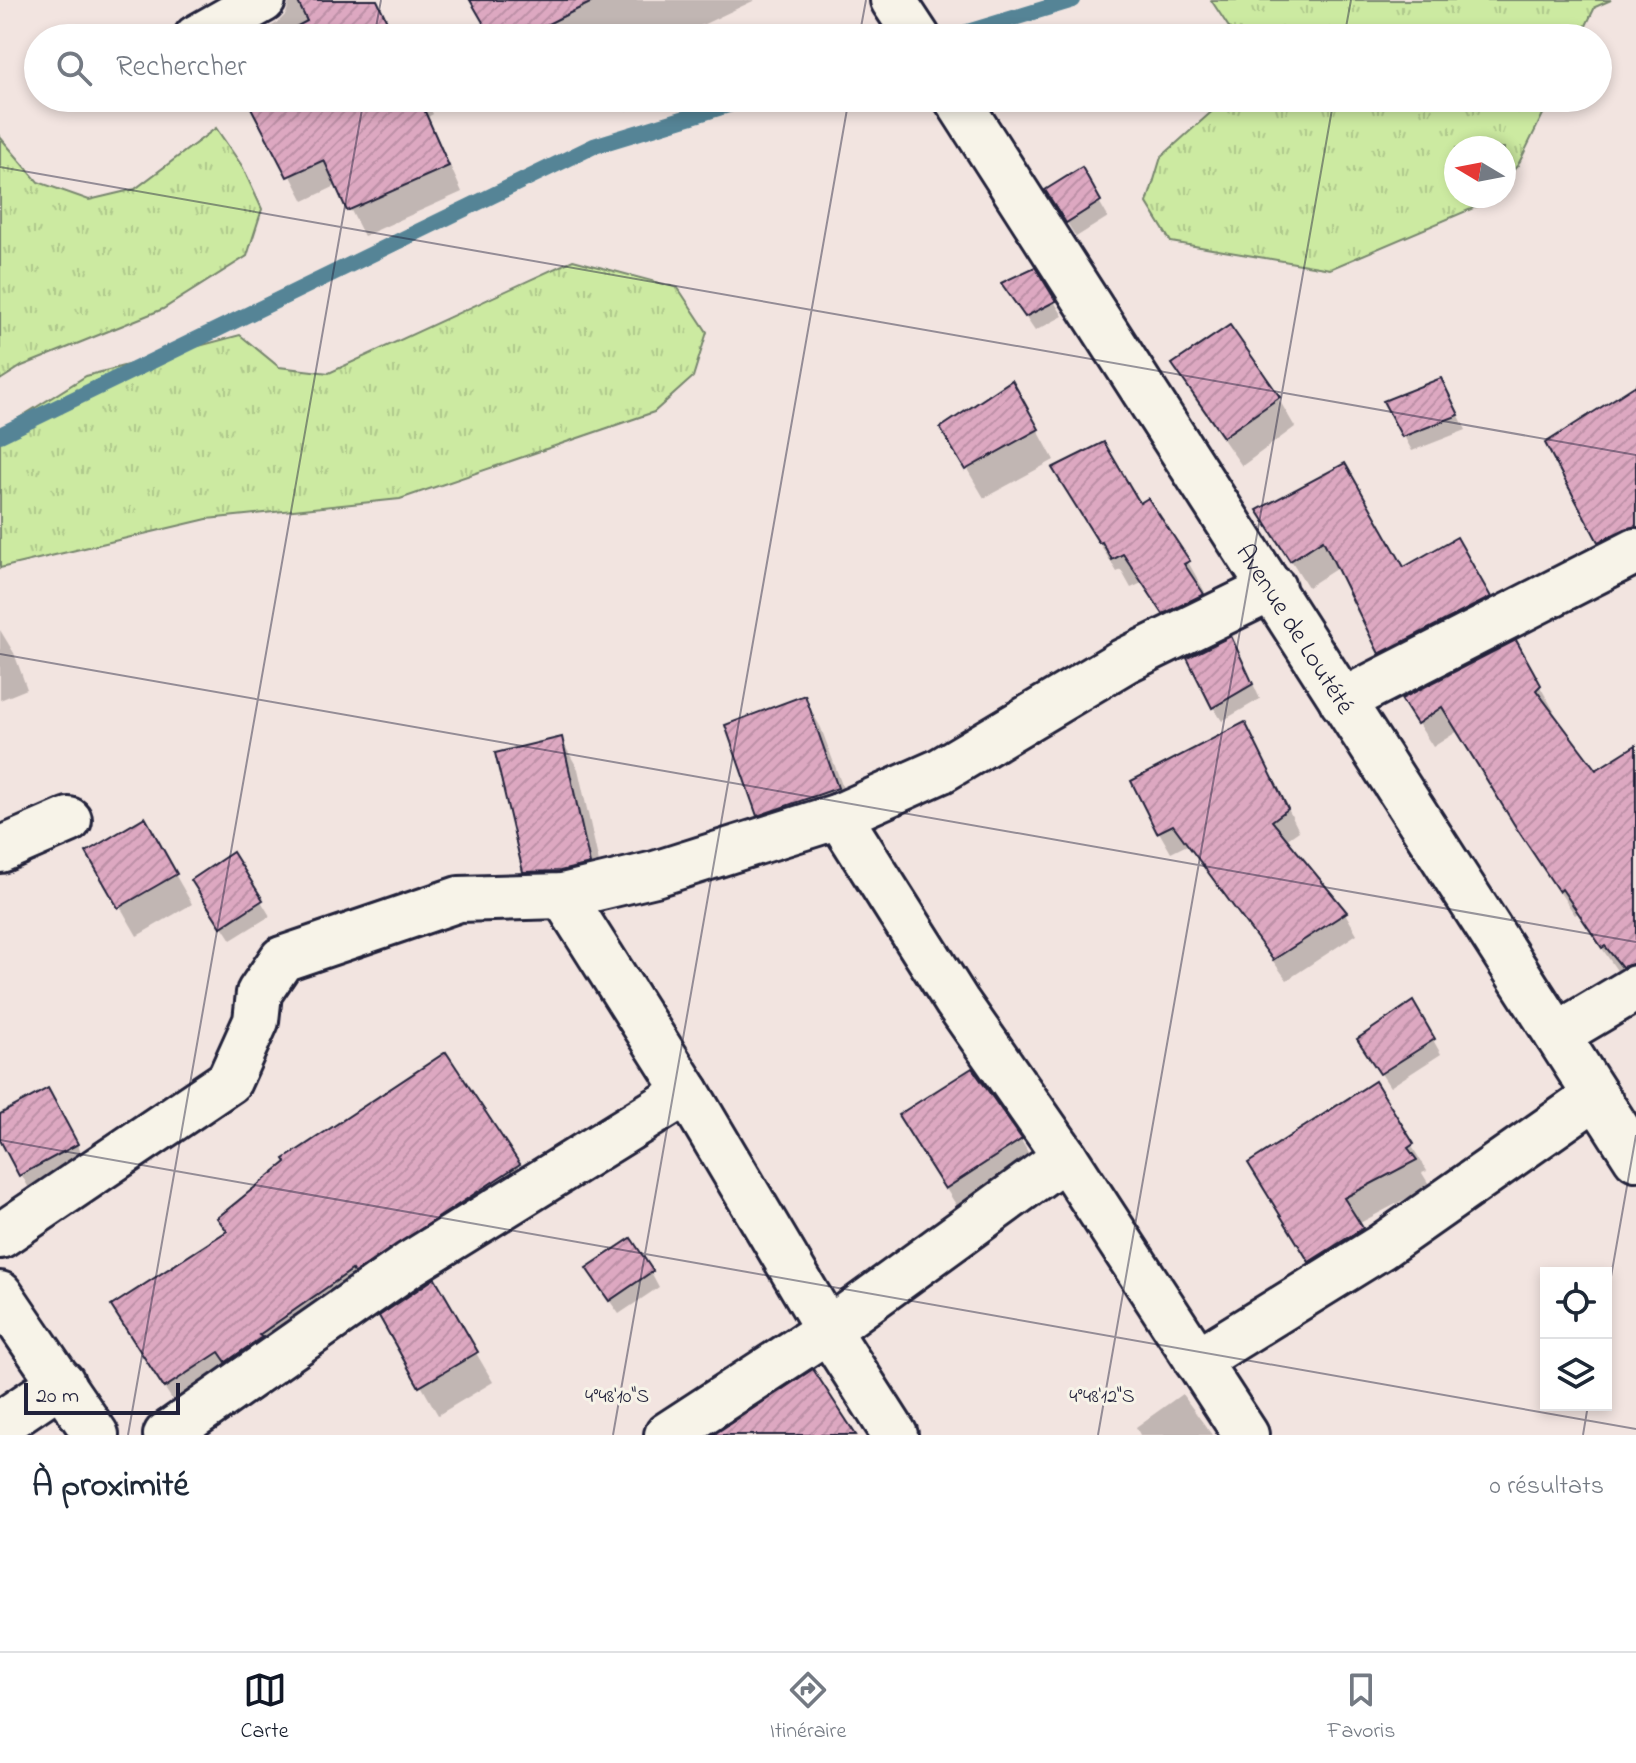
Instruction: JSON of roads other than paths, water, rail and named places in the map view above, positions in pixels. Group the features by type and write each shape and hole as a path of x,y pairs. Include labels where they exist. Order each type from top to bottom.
{"street":[{"path":"221,24 263,0"},
{"path":"893,0 909,24"},
{"name":"Avenue de Loutété","path":"965,112 1636,1158"},
{"path":"1342,701 1636,551"},
{"path":"0,1236 229,1081 256,1021 259,993 282,959 459,899 563,896 655,874 839,816 940,771 1124,661 1273,588"},
{"path":"839,816 957,1002 1065,1157 1246,1435"},
{"path":"0,850 69,820"},
{"path":"563,896 687,1092 828,1330 895,1435"},
{"path":"1557,1035 1636,988"},
{"path":"166,1435 410,1264 687,1092"},
{"path":"1197,1361 1381,1247 1596,1096"},
{"path":"667,1435 828,1330 1065,1157"},
{"path":"0,1294 96,1435"},
{"path":"0,1424 62,1382"}],"waterway":[{"path":"994,24 1073,0"},
{"path":"0,435 594,146 705,112"}]}
